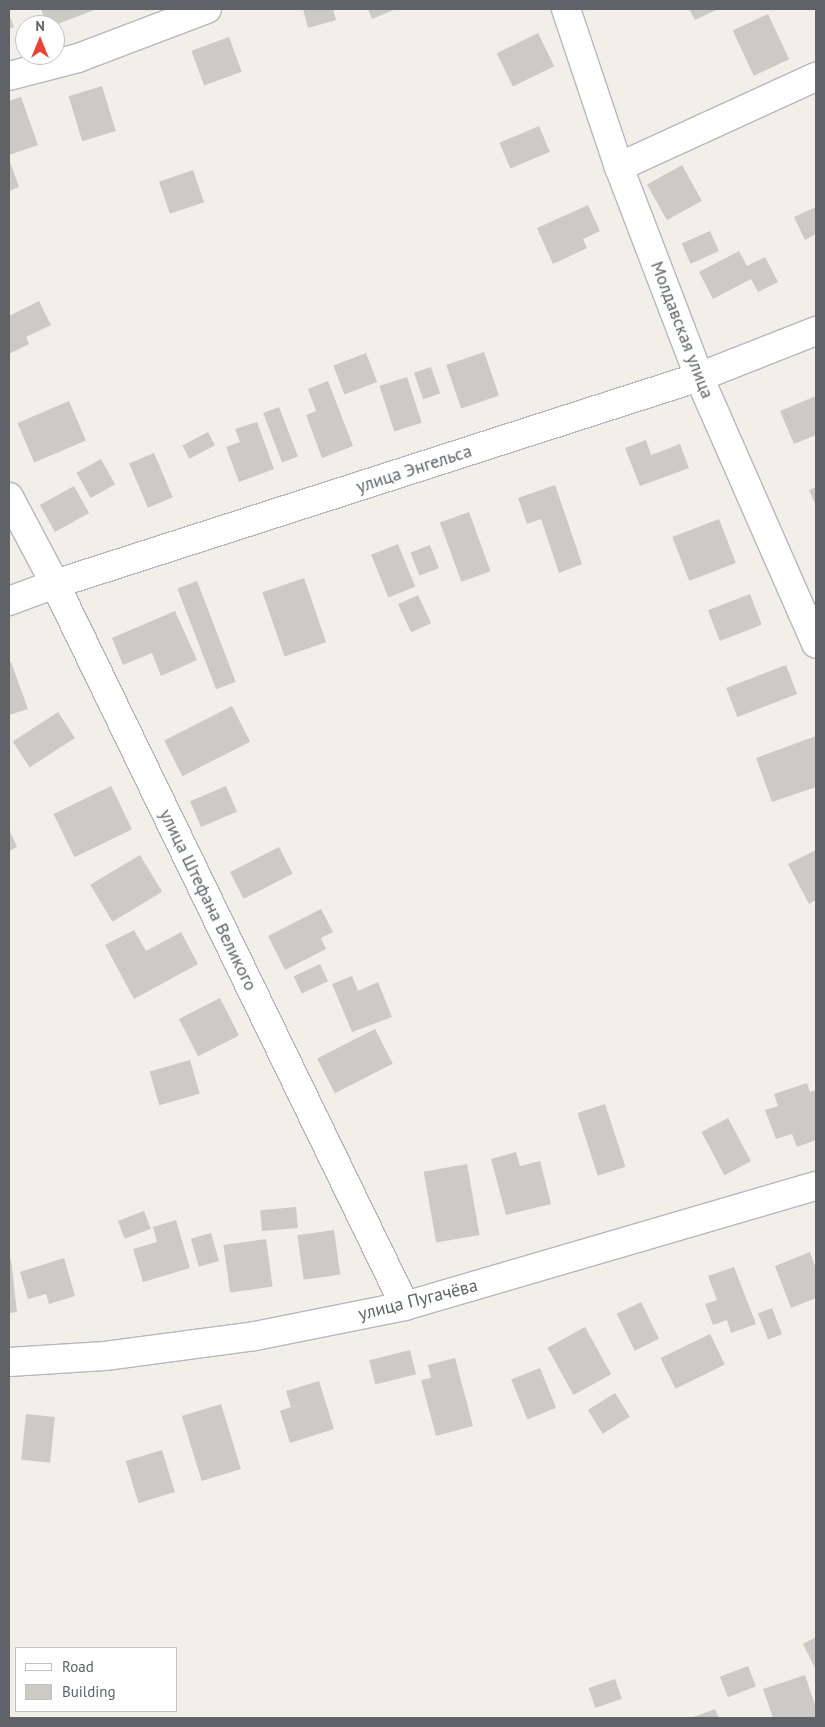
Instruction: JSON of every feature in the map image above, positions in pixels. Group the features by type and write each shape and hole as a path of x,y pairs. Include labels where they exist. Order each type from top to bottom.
{"street":[{"path":"9,76 78,58 207,9"},
{"name":"Молдавская улица","path":"566,9 619,167 699,377 816,643"},
{"path":"619,167 816,77"},
{"name":"улица Энгельса","path":"9,601 55,584 699,377 816,331"},
{"name":"улица Штефана Великого","path":"9,497 55,584 405,1306"},
{"name":"улица Пугачёва","path":"9,1362 105,1356 255,1336 405,1306 816,1186"}],"building":[{"path":"41,9 97,9 65,21 65,15 43,15"},
{"path":"303,9 333,9 336,20 308,28"},
{"path":"368,9 396,9 372,19"},
{"path":"689,9 718,9 695,20"},
{"path":"9,14 14,27 9,29"},
{"path":"768,14 789,59 754,76 733,30"},
{"path":"538,33 554,66 513,86 497,53"},
{"path":"229,37 242,72 204,85 191,51"},
{"path":"102,86 116,131 82,141 69,96"},
{"path":"21,97 38,145 9,155 9,101"},
{"path":"539,126 550,152 510,169 499,143"},
{"path":"9,159 19,187 9,191"},
{"path":"682,165 702,201 667,220 647,184"},
{"path":"193,170 204,202 170,214 159,182"},
{"path":"588,205 600,231 583,239 587,248 553,264 537,228"},
{"path":"816,207 816,234 805,240 794,217"},
{"path":"710,231 719,251 691,264 682,244"},
{"path":"739,251 747,266 765,257 778,282 758,292 751,279 713,299 699,272"},
{"path":"39,301 51,325 26,337 29,344 9,354 9,316"},
{"path":"484,352 499,395 461,409 446,365"},
{"path":"366,353 377,382 344,394 333,366"},
{"path":"431,367 440,393 423,399 414,373"},
{"path":"407,377 422,423 394,432 379,386"},
{"path":"328,381 353,446 322,458 306,415 316,411 308,389"},
{"path":"816,396 816,435 794,444 780,411"},
{"path":"69,401 86,441 34,462 17,423"},
{"path":"279,407 298,456 282,463 263,413"},
{"path":"257,422 274,469 239,482 226,447 240,442 235,429"},
{"path":"208,432 215,445 189,459 182,446"},
{"path":"646,440 651,455 680,444 689,468 640,486 625,448"},
{"path":"154,453 173,497 148,508 129,464"},
{"path":"101,459 115,484 91,498 77,473"},
{"path":"555,485 582,564 559,573 541,519 527,524 518,498"},
{"path":"74,486 89,513 55,532 40,505"},
{"path":"816,487 816,506 809,490"},
{"path":"469,512 491,571 461,582 440,523"},
{"path":"719,519 736,563 689,581 672,537"},
{"path":"398,544 415,587 388,598 371,555"},
{"path":"430,545 439,568 419,576 410,553"},
{"path":"304,578 326,642 285,657 262,592"},
{"path":"197,581 236,682 216,689 177,589"},
{"path":"750,594 762,625 720,641 708,610"},
{"path":"418,595 431,623 411,632 398,604"},
{"path":"175,611 197,660 161,676 152,653 123,665 112,638"},
{"path":"11,662 28,709 9,715 9,663"},
{"path":"786,665 797,694 737,717 726,688"},
{"path":"232,706 250,742 182,776 164,741"},
{"path":"58,712 75,738 30,767 13,741"},
{"path":"816,736 816,787 772,802 756,758"},
{"path":"111,786 132,829 75,857 53,814"},
{"path":"226,786 237,812 201,827 190,801"},
{"path":"9,829 17,847 9,851"},
{"path":"279,847 293,874 244,899 230,872"},
{"path":"816,850 816,900 809,904 788,864"},
{"path":"140,855 162,892 112,922 90,885"},
{"path":"321,909 333,932 321,938 326,949 285,970 268,936"},
{"path":"134,930 146,951 181,932 198,964 134,999 105,945"},
{"path":"320,964 328,981 302,993 294,976"},
{"path":"352,976 358,991 378,982 392,1017 352,1032 332,984"},
{"path":"220,998 239,1035 198,1056 179,1019"},
{"path":"375,1029 393,1064 335,1093 317,1059"},
{"path":"190,1060 200,1094 159,1105 150,1072"},
{"path":"807,1083 810,1092 816,1090 816,1140 797,1147 792,1134 776,1139 765,1110 778,1106 774,1094"},
{"path":"605,1104 625,1167 598,1176 577,1113"},
{"path":"728,1118 751,1161 725,1175 702,1132"},
{"path":"516,1152 520,1166 540,1161 551,1204 506,1215 491,1159"},
{"path":"467,1164 480,1235 436,1243 424,1172"},
{"path":"296,1207 298,1228 262,1231 260,1210"},
{"path":"144,1211 151,1229 125,1239 118,1221"},
{"path":"176,1220 190,1268 143,1282 133,1249 157,1242 153,1227"},
{"path":"334,1230 340,1275 304,1280 297,1235"},
{"path":"211,1233 219,1261 199,1267 191,1239"},
{"path":"266,1239 273,1287 230,1293 223,1245"},
{"path":"810,1252 816,1269 816,1298 791,1308 775,1266"},
{"path":"64,1258 75,1296 49,1304 46,1294 28,1299 20,1272"},
{"path":"9,1260 11,1260 17,1312 9,1313"},
{"path":"734,1267 756,1324 731,1333 727,1320 713,1325 705,1304 717,1300 708,1276"},
{"path":"641,1302 659,1339 635,1351 617,1314"},
{"path":"772,1308 782,1334 768,1340 758,1313"},
{"path":"585,1327 611,1374 574,1395 547,1348"},
{"path":"710,1334 725,1365 675,1389 661,1358"},
{"path":"410,1350 416,1374 375,1384 369,1360"},
{"path":"455,1358 473,1426 436,1436 421,1380 431,1378 428,1365"},
{"path":"540,1368 556,1408 527,1419 511,1380"},
{"path":"319,1381 334,1429 290,1443 280,1411 291,1407 286,1391"},
{"path":"615,1393 630,1417 603,1434 588,1410"},
{"path":"221,1404 241,1469 202,1481 182,1416"},
{"path":"26,1414 55,1417 50,1463 21,1460"},
{"path":"162,1450 175,1492 139,1503 126,1461"},
{"path":"816,1637 816,1670 803,1644"},
{"path":"748,1666 756,1687 728,1697 720,1677"},
{"path":"805,1675 816,1708 816,1718 773,1718 763,1689"},
{"path":"615,1679 622,1699 595,1708 589,1688"},
{"path":"715,1709 719,1718 691,1718"}]}
